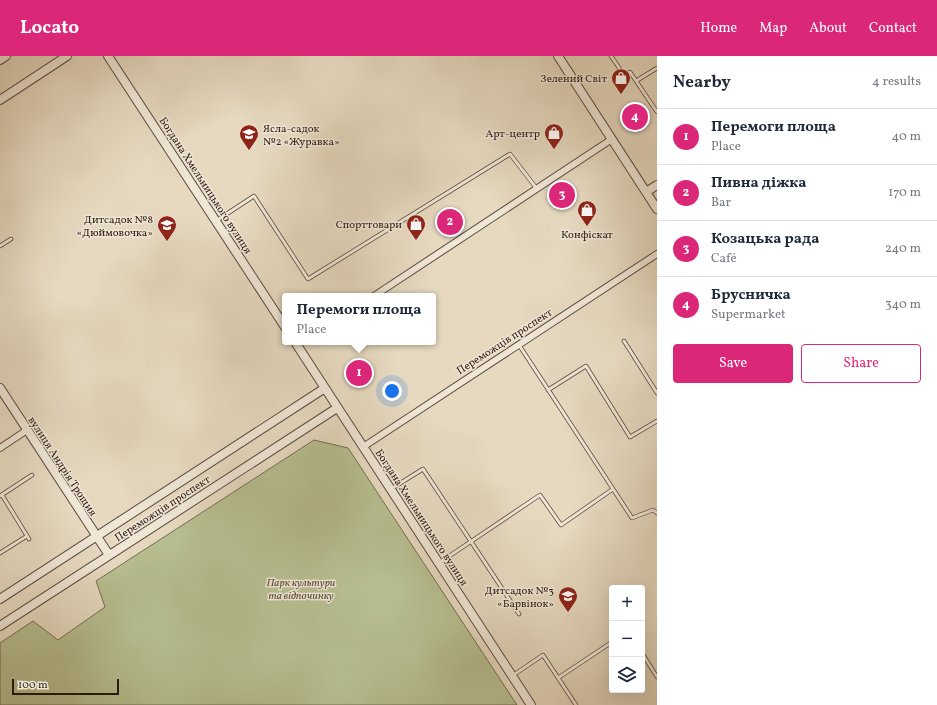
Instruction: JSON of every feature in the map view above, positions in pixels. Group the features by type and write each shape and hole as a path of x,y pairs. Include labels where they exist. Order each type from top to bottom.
{"street":[{"path":"0,60 6,56"},
{"path":"0,100 67,56"},
{"name":"Богдана Хмельницького вулиця","path":"108,56 282,322"},
{"path":"558,56 657,209"},
{"path":"379,293 612,139"},
{"path":"646,192 657,185"},
{"name":"Переможців проспект","path":"363,447 657,254"},
{"name":"Богдана Хмельницького вулиця","path":"300,345 337,408 531,705"},
{"name":"вулиця Андрія Трощия","path":"0,388 109,555"},
{"name":"Переможців проспект","path":"0,599 325,388"},
{"name":"Переможців проспект","path":"0,626 337,408"},
{"path":"0,448 27,430"}],"lane":[{"path":"611,56 624,75 630,72 657,112"},
{"path":"636,81 657,68"},
{"path":"216,221 254,196 308,279 510,154 537,189"},
{"path":"0,246 11,239"},
{"path":"624,341 657,393"},
{"path":"519,345 632,518 653,510 657,513"},
{"path":"548,390 586,366 630,437 657,421"},
{"path":"391,489 423,469 519,614"},
{"path":"0,553 28,537 1,495 32,475"},
{"path":"439,563 540,495 561,525 614,490"},
{"path":"558,678 609,644"},
{"path":"512,676 543,655 576,705"},
{"path":"644,657 657,677"}],"green space":[{"name":"Парк культури та відпочинку","path":"314,440 348,448 517,705 0,705 0,643 33,621 58,640 105,607 96,581"}],"place":[{"name":"Зелений Світ","path":"621,95"},
{"name":"Брусничка","path":"635,117"},
{"name":"Арт-центр","path":"554,150"},
{"name":"Ясла-садок №2 «Журавка»","path":"249,151"},
{"name":"Козацька рада","path":"562,195"},
{"name":"Пивна діжка","path":"450,222"},
{"name":"Конфіскат","path":"587,227"},
{"name":"Спорттовари","path":"416,241"},
{"name":"Дитсадок №8 «Дюймовочка»","path":"167,242"},
{"name":"Перемоги площа","path":"359,373"},
{"name":"Дитсадок №3 «Барвінок»","path":"568,613"}]}
